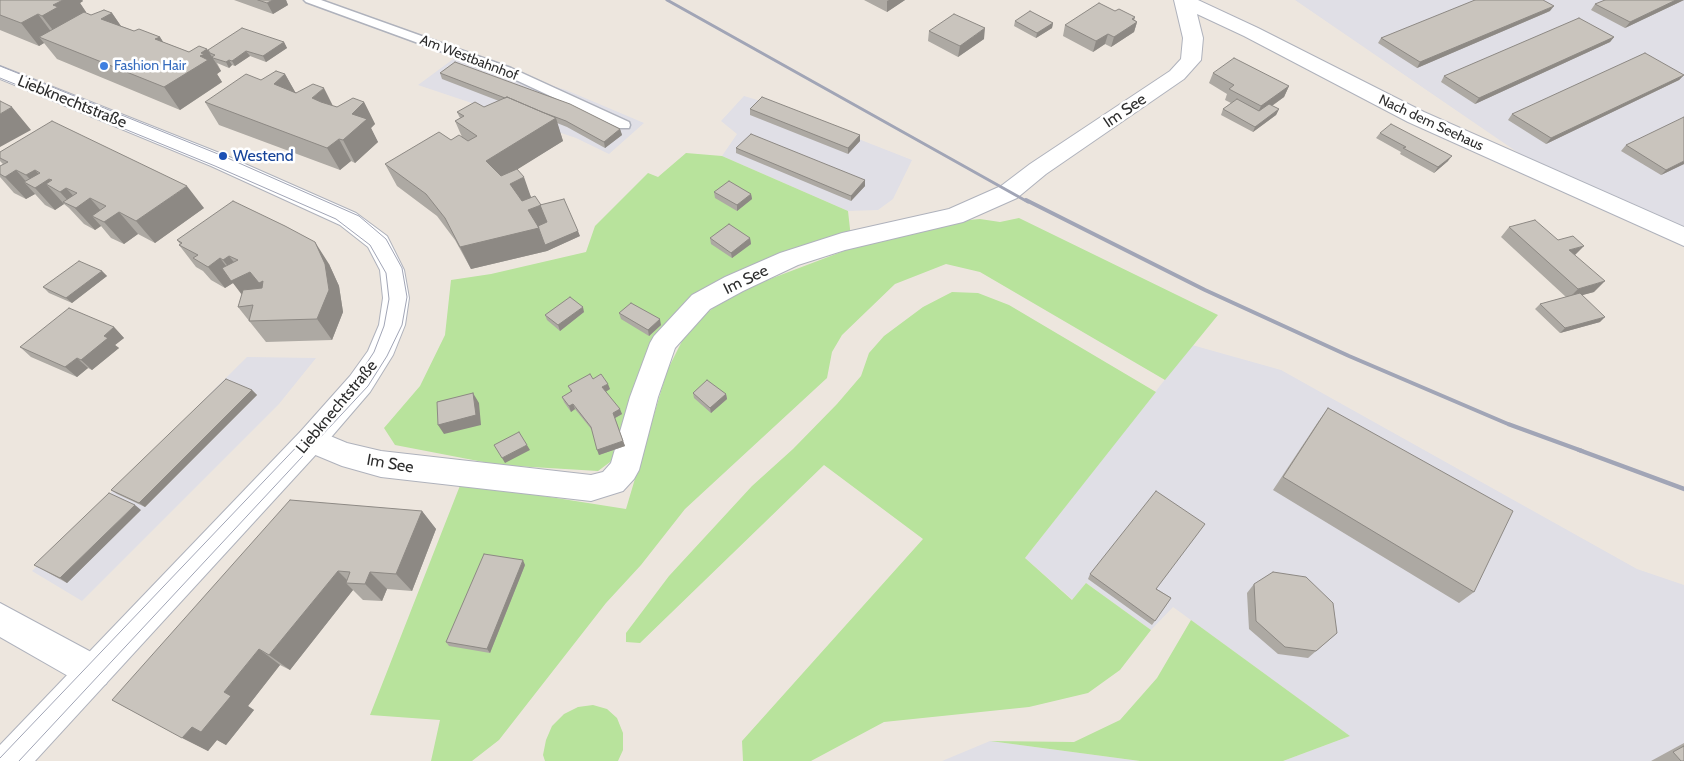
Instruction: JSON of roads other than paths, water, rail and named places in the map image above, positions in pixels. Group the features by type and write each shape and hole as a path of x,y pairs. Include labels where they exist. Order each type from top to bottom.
{"street":[{"name":"Nach dem Seehaus","path":"1183,1 1250,32 1416,118 1684,237"},
{"name":"Im See","path":"311,440 342,454 381,464 591,488 612,482 624,470 644,397 663,343 701,302 734,284 789,259 842,242 955,216 1009,192 1038,169 1178,75 1190,60 1193,38 1183,1"},
{"name":"Liebknechtstraße","path":"0,72 219,161 348,219 378,242 392,270 396,298 392,325 380,354 360,384 311,440 10,761"},
{"path":"0,619 94,672"}],"lane":[{"name":"Am Westbahnhof","path":"310,0 507,71 624,125"}],"tram line":[{"path":"0,66 223,156 359,216 386,239 402,268 407,297 402,325 387,356 368,386 19,761"},
{"path":"0,78 215,166 336,219 370,245 386,273 389,299 384,326 374,352 355,381 306,437 0,758"}],"railway":[{"path":"667,0 1028,202"},
{"path":"1026,200 1205,290 1349,356 1508,424 1582,451"},
{"path":"1579,450 1684,489"}],"place":[{"name":"Fashion Hair","path":"104,66"},
{"name":"Westend","path":"223,156"}]}
